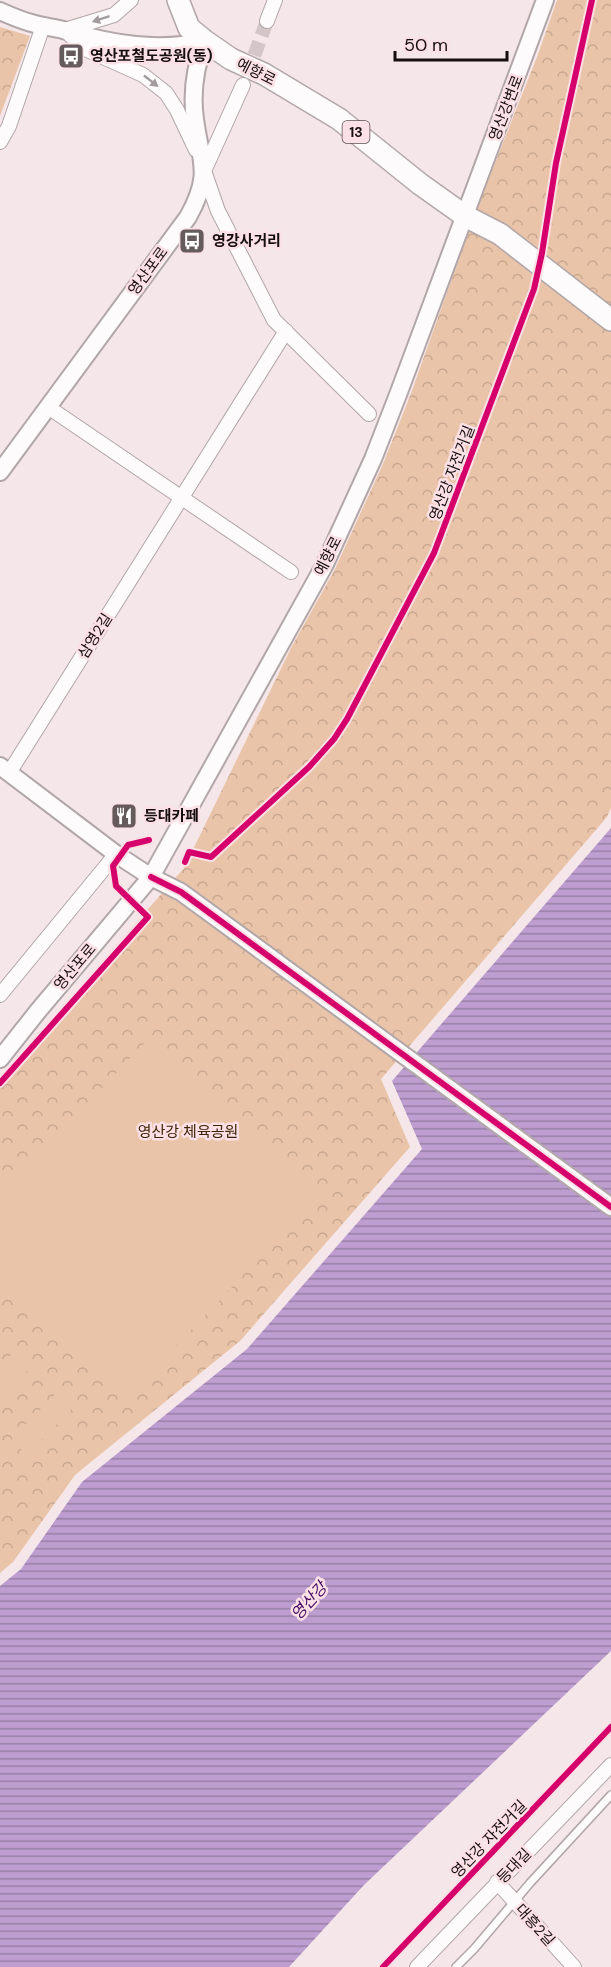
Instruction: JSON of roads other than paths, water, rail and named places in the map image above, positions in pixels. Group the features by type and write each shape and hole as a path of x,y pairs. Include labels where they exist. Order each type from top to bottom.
{"main road":[{"name":"예향로","path":"178,0 189,28 205,41 339,119 420,184 465,216 500,234 611,320"}],"street":[{"path":"65,30 114,15 132,0"},
{"path":"267,21 274,0"},
{"name":"영산강변로","path":"465,216 545,0"},
{"path":"0,11 43,26 89,38 152,48 184,46 205,41"},
{"path":"0,142 9,126 43,26"},
{"path":"65,30 83,48 143,75 166,93 189,133 218,211 274,320 369,414"},
{"name":"영산포로","path":"0,472 188,217 201,189 204,171 194,117 194,81 196,63 205,41"},
{"path":"204,171 243,85"},
{"name":"예향로","path":"152,877 319,575 349,513 399,392 465,216"},
{"name":"삼영2길","path":"3,774 182,498 286,331"},
{"path":"48,407 291,572"},
{"path":"3,774 116,854 181,892 611,1207"},
{"path":"0,994 116,854"},
{"name":"영산포로","path":"0,1059 152,877"},
{"name":"등대길","path":"417,1967 611,1765"},
{"name":"대흥2길","path":"497,1882 574,1967"}],"lane":[{"path":"456,1967 515,1902 530,1882 611,1795"}],"water":[{"name":"영산강","path":"611,828 611,1651 364,1885 289,1967 0,1967 0,1586 21,1569 82,1482 247,1349 422,1149 392,1081"}],"tunnel":[{"path":"247,75 267,21"}],"place":[{"name":"영산포철도공원(동)","path":"71,56"},
{"name":"영강사거리","path":"192,241"},
{"name":"등대카페","path":"124,816"}],"park label":[{"name":"영산강 체육공원","path":"188,1132"}]}
